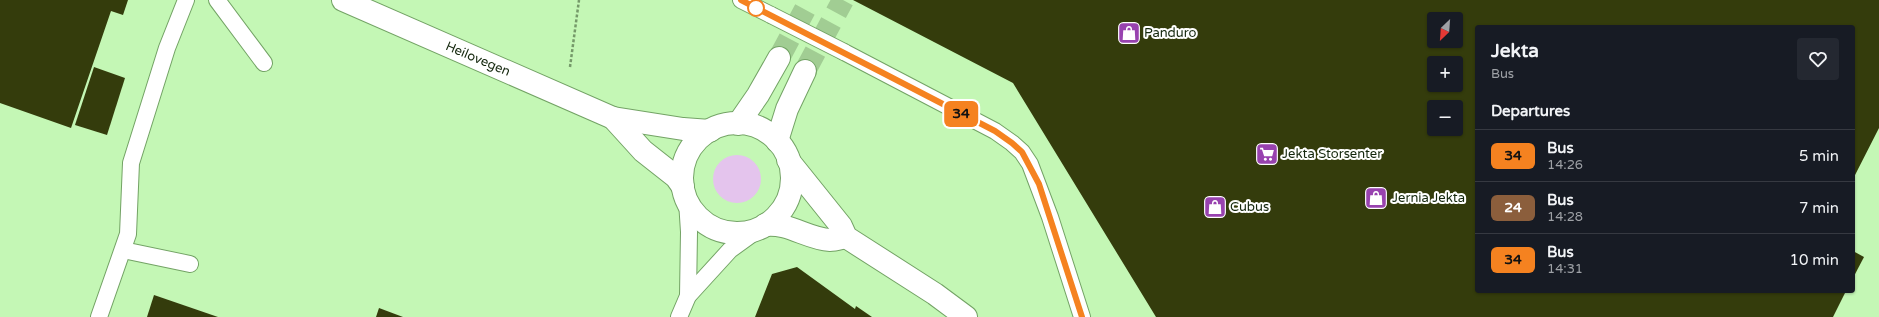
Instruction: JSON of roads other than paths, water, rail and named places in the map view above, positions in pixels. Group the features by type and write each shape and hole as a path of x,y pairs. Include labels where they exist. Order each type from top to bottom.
{"street":[{"name":"Heilovegen","path":"343,0 613,118"},
{"path":"738,124 758,95 779,58"},
{"path":"777,141 787,110 805,71"},
{"path":"613,118 683,129 710,130 728,124 747,124 763,130 777,141 788,159 841,226 846,237 935,294 966,317"},
{"path":"613,118 643,151 676,177 685,194 704,222 719,230 737,233 754,230 772,224 784,226 814,237 830,240 846,237"},
{"path":"685,194 682,175 686,158 695,143 710,130"},
{"path":"764,226 777,216 787,201 792,180 788,159"}],"lane":[{"path":"99,317 128,234 131,163 167,48 186,0"},
{"path":"217,0 264,63"},
{"path":"741,0 995,131 1022,152 1039,184 1082,317"},
{"path":"685,194 689,232 688,296"},
{"path":"679,317 688,296 730,250 764,226"},
{"path":"123,250 190,264"}],"tunnel":[{"path":"779,58 810,0"},
{"path":"805,71 843,0"}],"place":[{"name":"Panduro","path":"1129,33"},
{"name":"Jekta Storsenter","path":"1267,154"},
{"name":"Jernia Jekta","path":"1376,198"},
{"name":"Cubus","path":"1215,207"}]}
